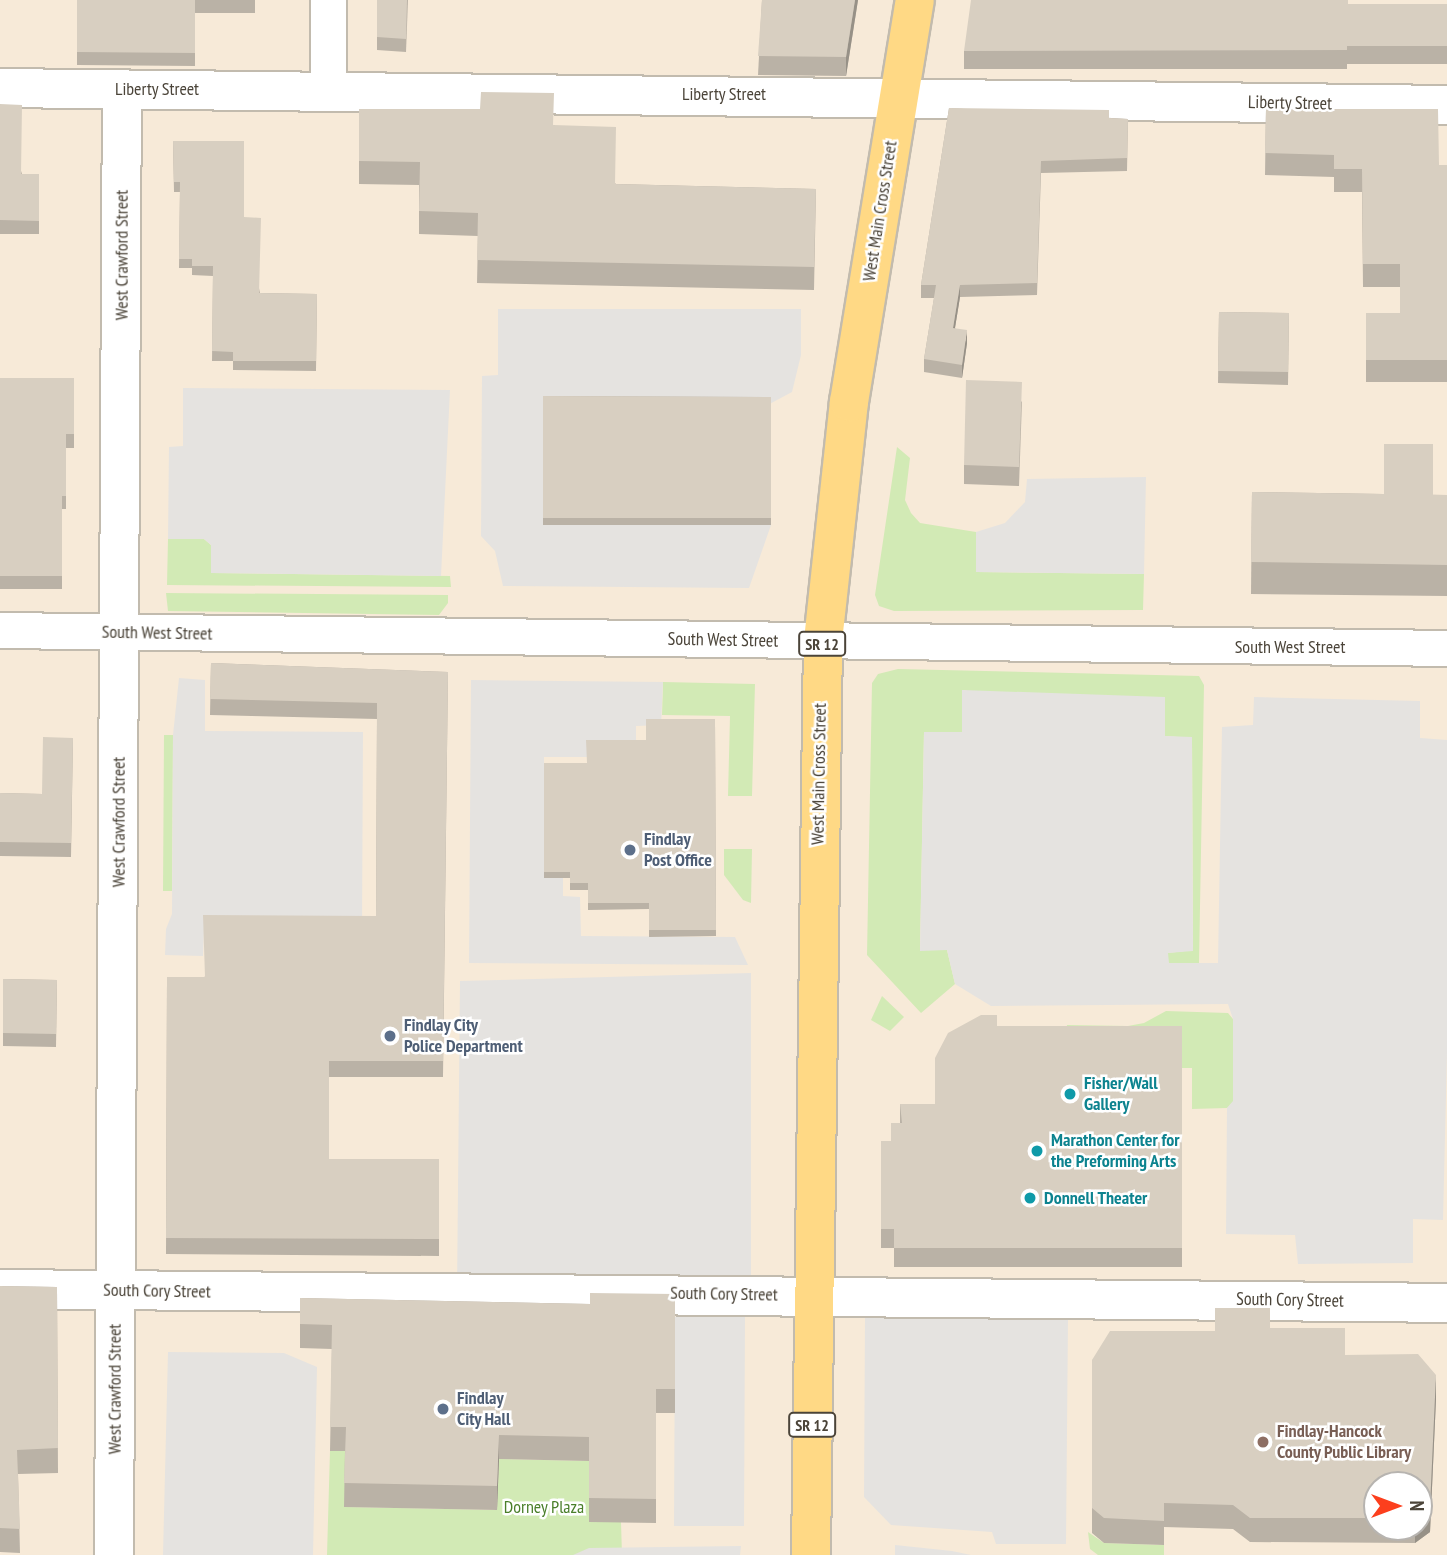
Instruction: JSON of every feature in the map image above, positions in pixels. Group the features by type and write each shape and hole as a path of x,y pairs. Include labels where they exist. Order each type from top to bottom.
{"highway":[{"name":"West Main Cross Street","path":"811,1555 823,641 849,402 915,0"}],"street":[{"path":"328,0 328,90"},
{"name":"Liberty Street","path":"0,88 899,95 1447,105"},
{"name":"West Crawford Street","path":"114,1555 122,89"},
{"name":"South West Street","path":"0,630 1447,648"},
{"name":"South Cory Street","path":"0,1289 1447,1303"}],"shaded area":[{"path":"0,0 1447,0 1447,1555 0,1555"},
{"path":"498,309 801,309 801,355 792,392 543,524 771,525 749,588 503,586 495,551 481,536 482,376 498,375"},
{"path":"183,388 450,390 441,576 211,573 211,545 204,539 168,539 169,447 183,446"},
{"path":"1146,477 1144,574 976,572 976,532 1005,523 1025,502 1027,479"},
{"path":"179,678 205,680 205,731 363,732 362,932 204,931 203,956 165,955 166,929 172,914 173,735"},
{"path":"471,680 663,682 661,725 636,726 636,747 587,747 587,757 544,757 544,878 563,878 563,896 580,897 581,936 735,937 748,965 469,963"},
{"path":"962,690 1165,697 1165,736 1192,737 1193,951 1168,953 1169,963 1218,963 1222,727 1253,725 1254,697 1420,701 1420,738 1447,740 1447,1053 1443,1220 1413,1219 1413,1263 1298,1264 1295,1235 1226,1234 1227,1108 1233,1101 1233,1019 1228,1004 991,1006 955,984 947,950 920,951 924,732 962,732"},
{"path":"751,973 751,1294 457,1292 460,981"},
{"path":"675,1317 745,1317 744,1526 674,1526"},
{"path":"865,1318 1068,1319 1066,1544 996,1544 992,1532 891,1525 864,1497"},
{"path":"168,1352 284,1353 317,1367 313,1555 163,1555"},
{"path":"895,1545 952,1551 971,1555 895,1555"},
{"path":"741,1546 740,1555 573,1555 589,1548"}],"green space":[{"path":"897,447 910,458 905,500 911,513 920,523 976,532 976,572 1144,574 1143,610 894,611 879,606 875,595"},
{"path":"168,539 204,539 211,545 211,573 450,576 451,587 167,585"},
{"path":"166,593 448,595 448,603 439,615 168,611"},
{"path":"898,669 1199,676 1204,685 1199,963 1169,963 1165,958 1168,953 1193,950 1192,738 1165,736 963,690 962,732 924,732 920,950 947,950 955,984 921,1013 867,955 872,683 878,674"},
{"path":"663,682 755,684 752,796 728,796 730,716 662,715"},
{"path":"164,735 173,735 172,891 163,891"},
{"path":"724,849 752,849 751,903 743,900 724,875"},
{"path":"882,996 904,1017 890,1031 871,1020"},
{"path":"1166,1011 1228,1013 1233,1019 1233,1102 1227,1108 1192,1109 1192,1068 1182,1068 1182,1045 1065,1045 1067,1025 1128,1026 1144,1023"},
{"name":"Dorney Plaza","path":"330,1451 346,1451 345,1507 497,1510 499,1459 589,1461 621,1522 622,1555 327,1555"},
{"path":"1088,1532 1104,1543 1164,1545 1164,1555 1098,1555 1090,1549"}],"building":[{"path":"77,0 195,0 195,53 77,52"},
{"path":"377,0 407,0 406,39 377,37"},
{"path":"762,0 855,0 846,57 758,56"},
{"path":"971,0 1348,0 1348,4 1447,4 1447,46 1347,46 1347,50 964,51"},
{"path":"481,92 554,93 553,125 616,127 615,184 816,189 814,267 477,260 478,213 419,211 420,162 359,161 359,109 480,109"},
{"path":"0,104 22,105 21,174 39,174 39,221 0,220"},
{"path":"949,108 1109,110 1109,118 1128,119 1127,158 1041,161 1037,283 960,285 953,328 967,330 962,365 924,359 936,285 921,285"},
{"path":"1266,109 1438,109 1439,165 1447,165 1447,360 1366,360 1366,313 1400,313 1400,264 1363,264 1362,169 1334,169 1334,155 1265,153"},
{"path":"173,141 244,141 244,217 261,218 259,293 317,294 316,361 233,361 233,352 212,351 213,266 192,266 192,259 179,259 180,182 174,182"},
{"path":"1219,312 1289,313 1288,372 1218,371"},
{"path":"0,378 74,378 74,434 66,434 66,496 62,496 62,576 0,576"},
{"path":"966,380 1022,382 1019,467 964,465"},
{"path":"543,396 771,397 771,518 543,518"},
{"path":"1384,444 1433,444 1433,495 1447,495 1447,565 1251,562 1252,492 1384,494"},
{"path":"211,663 448,672 443,1061 329,1061 329,1159 439,1159 439,1239 166,1238 167,977 205,977 203,915 376,916 377,703 210,699"},
{"name":"Findlay Post Office","path":"646,719 715,719 716,930 649,930 649,903 588,903 588,883 570,883 570,872 544,872 544,763 587,763 586,740 646,740"},
{"path":"43,737 73,738 71,843 0,842 0,793 42,794"},
{"path":"3,979 57,980 56,1034 3,1033"},
{"name":"Marathon Center for the Preforming Arts","path":"981,1015 997,1015 997,1026 1182,1026 1182,1248 894,1248 894,1229 881,1229 881,1141 891,1141 891,1123 902,1123 900,1104 935,1104 935,1058 948,1033"},
{"path":"0,1286 57,1287 58,1448 17,1450 20,1529 0,1528"},
{"path":"590,1293 675,1294 675,1389 656,1389 656,1499 589,1498 589,1437 499,1435 497,1486 344,1483 346,1427 330,1427 332,1325 300,1324 300,1298 590,1304"},
{"name":"Findlay-Hancock County Public Library","path":"1215,1308 1270,1308 1270,1328 1345,1328 1345,1355 1418,1354 1436,1375 1432,1471 1363,1471 1363,1518 1250,1518 1233,1505 1164,1503 1164,1521 1104,1518 1092,1508 1092,1360 1110,1331 1215,1331"}],"place":[{"name":"Findlay Post Office","path":"630,850"},
{"name":"Findlay City Police Department","path":"390,1036"},
{"name":"Fisher/Wall Gallery","path":"1070,1094"},
{"name":"Marathon Center for the Preforming Arts","path":"1037,1151"},
{"name":"Donnell Theater","path":"1030,1198"},
{"name":"Findlay City Hall","path":"443,1409"},
{"name":"Findlay-Hancock County Public Library","path":"1263,1442"}]}
